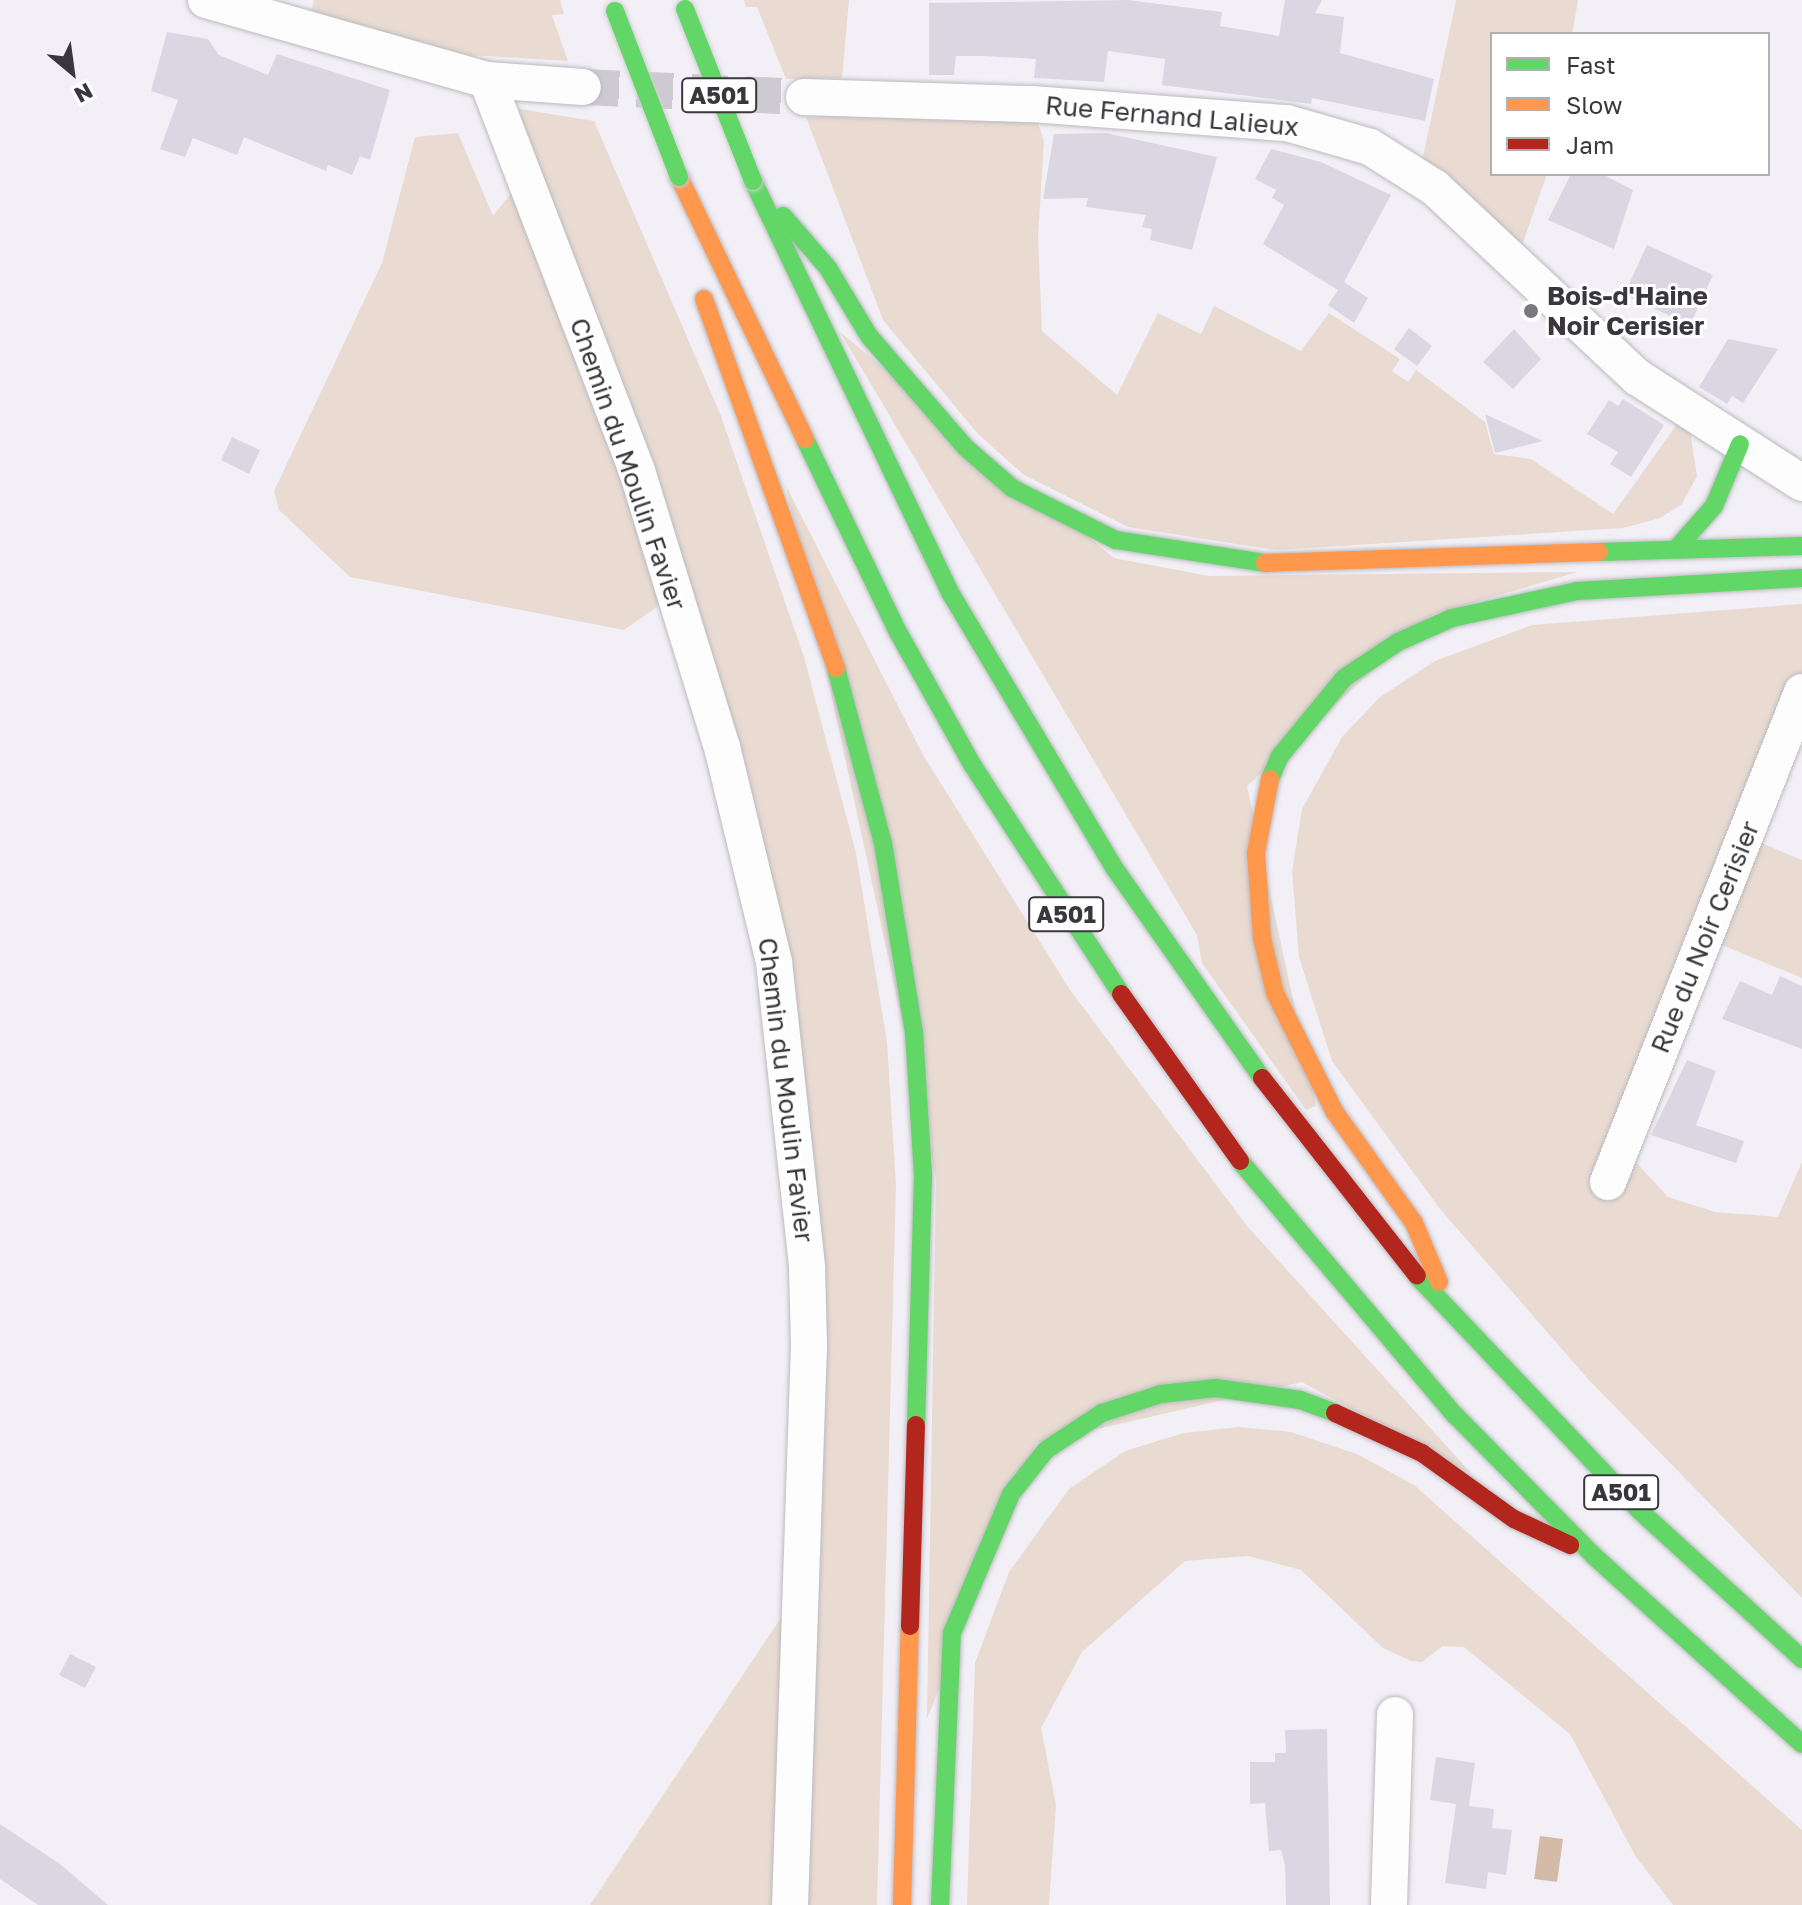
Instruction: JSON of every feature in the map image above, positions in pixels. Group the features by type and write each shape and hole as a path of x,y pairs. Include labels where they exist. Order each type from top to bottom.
{"highway":[{"name":"A501","path":"683,5 753,181 951,594 1115,869 1299,1130 1452,1314 1639,1510 1802,1659"},
{"name":"A501","path":"613,6 679,177 898,632 1056,899 1266,1194 1455,1415 1594,1556 1802,1744"},
{"path":"679,177 684,239"},
{"path":"753,181 828,268 879,348 966,448 1012,488 1116,540 1264,563 1802,546"},
{"path":"697,282 831,647 883,843 914,1032 923,1175 902,1905"},
{"path":"1676,549 1714,506 1740,444"},
{"path":"1452,1314 1414,1223 1334,1111 1275,993 1262,938 1256,853 1266,790 1280,756 1344,678 1398,642 1452,618 1577,591 1802,578"},
{"path":"940,1905 952,1633 1011,1494 1046,1450 1102,1413 1161,1394 1216,1388 1300,1400 1365,1423 1422,1453 1514,1519 1594,1556"}],"street":[{"path":"206,0 487,80 583,87"},
{"name":"Chemin du Moulin Favier","path":"487,80 637,471 722,747 774,962 809,1330 790,1905"},
{"name":"Rue Fernand Lalieux","path":"804,97 1032,104 1287,123 1370,147 1435,188 1637,377 1802,483"},
{"name":"Rue du Noir Cerisier","path":"1608,1182 1802,692"},
{"path":"1389,1905 1395,1715"}],"shaded area":[{"path":"314,0 560,0 564,14 552,15 568,61 469,55 311,13"},
{"path":"744,0 849,0 842,78 786,79 757,7 746,7"},
{"path":"1456,0 1578,0 1572,32 1490,32 1490,176 1546,176 1515,265 1419,176"},
{"path":"1032,104 1044,141 1038,238 1042,331 1117,395 1158,313 1201,334 1214,306 1301,351 1329,313 1400,359 1392,371 1408,382 1416,370 1485,422 1494,454 1531,459 1613,514 1687,410 1697,476 1682,504 1660,518 1623,528 1276,550 1128,527 1024,475 978,434 883,320 806,117"},
{"path":"496,105 594,121 721,416 804,657 856,853 887,1042 896,1185 877,1905 590,1905 800,1589 792,1109 674,595 624,630 350,577 279,510 274,491 382,263 415,137 458,133 493,216 524,177"},
{"path":"840,332 1114,558 1209,576 1578,572 1434,614 1247,786 1316,1106 1306,1110 1202,963 1197,935"},
{"path":"786,486 923,755 1070,990 1247,1226 1472,1474 1302,1382 1036,1443 927,1719 936,1178"},
{"path":"1802,604 1802,692 1745,836 1802,860 1802,978 1705,938 1622,1147 1668,1197 1715,1212 1778,1217 1802,1162 1802,1598 1588,1379 1440,1209 1332,1061 1299,957 1292,871 1302,809 1342,737 1380,697 1435,661 1532,625"},
{"path":"1239,1427 1291,1432 1357,1454 1414,1485 1802,1830 1802,1905 1673,1905 1636,1857 1570,1734 1464,1647 1443,1646 1422,1662 1411,1661 1383,1648 1301,1570 1248,1556 1185,1561 1082,1652 1041,1728 1056,1805 1049,1905 967,1905 975,1663 1009,1572 1069,1489 1125,1451 1184,1433"},
{"path":"1540,1836 1563,1839 1557,1882 1534,1879"}],"building":[{"path":"1128,0 1222,12 1220,26 1279,36 1285,0 1322,0 1315,13 1344,17 1340,53 1434,79 1425,121 1312,98 1311,104 1162,85 1165,59 1108,51 1104,82 1034,78 1036,59 985,56 956,56 954,75 929,75 929,3"},
{"path":"167,32 208,39 219,55 268,75 277,54 390,90 370,160 360,156 352,175 328,165 326,171 244,137 237,155 193,138 185,157 160,149 178,100 151,91"},
{"path":"1106,133 1217,157 1192,250 1150,240 1152,229 1142,227 1146,215 1086,207 1088,198 1043,199 1054,134"},
{"path":"1271,149 1321,162 1391,195 1344,282 1368,298 1354,323 1328,305 1338,290 1263,244 1284,205 1272,198 1276,190 1255,179"},
{"path":"1570,176 1606,176 1633,190 1614,249 1548,220"},
{"path":"1647,245 1713,275 1690,325 1624,295"},
{"path":"1409,328 1432,346 1417,366 1394,349"},
{"path":"1514,329 1541,359 1513,389 1483,362"},
{"path":"1728,339 1778,349 1743,403 1732,396 1727,404 1699,387"},
{"path":"1623,399 1664,425 1631,477 1610,464 1618,452 1587,434 1609,400 1618,406"},
{"path":"1485,414 1543,441 1495,453"},
{"path":"232,437 260,450 249,474 221,460"},
{"path":"1780,976 1802,986 1802,1049 1722,1019 1740,981 1772,995"},
{"path":"1687,1060 1716,1071 1696,1125 1744,1141 1736,1163 1651,1135"},
{"path":"70,1654 96,1667 85,1688 59,1675"},
{"path":"1327,1729 1330,1905 1286,1905 1285,1865 1281,1850 1269,1851 1265,1803 1250,1804 1250,1762 1275,1762 1275,1753 1286,1753 1285,1730"},
{"path":"1436,1757 1475,1763 1469,1806 1494,1809 1492,1828 1512,1830 1506,1875 1488,1872 1486,1889 1445,1883 1456,1804 1430,1800"},
{"path":"0,1824 60,1864 108,1905 38,1905 0,1879"}],"tunnel":[{"path":"583,87 804,97"}],"traffic: fast":[{"path":"685,9 753,181"},
{"path":"615,11 679,177"},
{"path":"753,181 951,594 1115,869 1262,1078"},
{"path":"783,216 828,268 869,336 966,448 1012,488 1116,540 1265,563"},
{"path":"805,439 898,632 973,766 1121,994"},
{"path":"1676,549 1714,506 1740,444"},
{"path":"1599,552 1802,546"},
{"path":"1270,779 1280,756 1344,678 1398,642 1452,618 1577,591 1802,578"},
{"path":"836,668 883,843 914,1032 923,1175 916,1425"},
{"path":"1240,1161 1455,1415 1594,1556 1802,1744"},
{"path":"1417,1276 1639,1510 1802,1659"},
{"path":"940,1905 952,1633 1011,1494 1046,1450 1102,1413 1161,1394 1216,1388 1300,1400 1335,1413"}],"traffic: slow":[{"path":"679,177 805,439"},
{"path":"704,299 836,668"},
{"path":"1265,563 1599,552"},
{"path":"1270,779 1256,853 1262,938 1275,993 1334,1111 1414,1223 1439,1282"},
{"path":"902,1905 910,1626"}],"traffic: jam":[{"path":"1121,994 1240,1161"},
{"path":"1262,1078 1417,1276"},
{"path":"1335,1413 1422,1453 1514,1519 1570,1545"},
{"path":"910,1626 916,1425"}],"place":[{"name":"Bois-d'Haine Noir Cerisier","path":"1531,311"}]}
